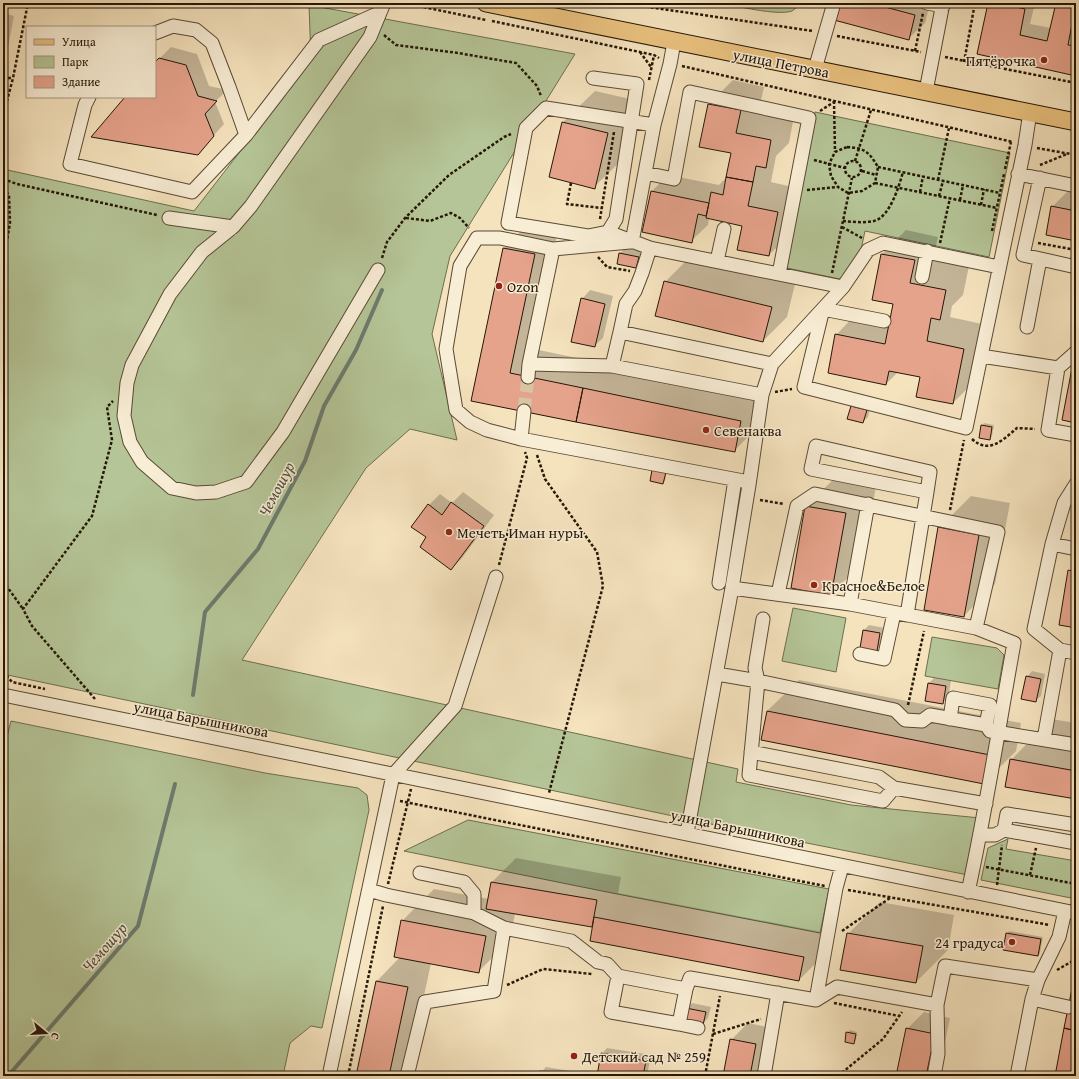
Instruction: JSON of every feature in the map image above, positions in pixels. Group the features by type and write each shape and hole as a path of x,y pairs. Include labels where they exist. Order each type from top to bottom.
{"main road":[{"name":"улица Петрова","path":"486,3 518,6 674,42 1076,122"}],"street":[{"path":"815,69 834,3"},
{"path":"925,6 943,5 926,92"},
{"path":"378,270 283,432 246,482 216,492 196,493 172,488 142,462 130,442 124,416 127,383 132,365 170,294 202,252 233,227 256,200 370,37 382,8"},
{"path":"88,98 85,105 70,164 192,192 246,135 319,40 382,8"},
{"path":"156,33 173,26 196,30 212,43 246,135"},
{"path":"632,242 654,126 670,64 674,42"},
{"path":"594,78 636,84 616,219 603,233"},
{"path":"644,174 674,179 690,92 809,118 779,274"},
{"path":"654,126 546,108 526,128 508,223 588,236 603,233 650,248 843,287"},
{"path":"823,308 804,387 966,428 1025,145 1030,112"},
{"path":"1018,174 1040,172 1076,186"},
{"path":"1040,172 1023,255 1076,267"},
{"path":"169,218 233,227"},
{"path":"717,262 724,229"},
{"path":"632,242 553,249 500,238 477,238 460,266 446,349 456,410 470,422 481,427 526,440 749,482"},
{"path":"687,833 732,588 762,395 772,364 843,287 868,250 883,243 999,267"},
{"path":"612,366 626,304 635,291 650,248"},
{"path":"553,249 529,370 612,366 762,395"},
{"path":"922,277 932,252"},
{"path":"1027,327 1040,259"},
{"path":"823,308 884,321"},
{"path":"620,332 772,364"},
{"path":"1076,352 1058,368 1048,430 1076,435"},
{"path":"981,356 1058,368"},
{"path":"524,411 526,440"},
{"path":"860,654 884,659 900,614 923,516 928,492 930,472 816,446 811,469 928,492"},
{"path":"1076,484 1070,505 1052,544 1034,629 1060,650 1076,653"},
{"path":"719,583 734,486"},
{"path":"778,594 797,506 815,494 998,532 976,628"},
{"path":"850,604 868,504"},
{"path":"727,535 740,537"},
{"path":"1052,544 1076,549"},
{"path":"329,1076 393,775 455,706 496,577"},
{"path":"732,588 850,604 976,628 1014,643 981,835 968,892"},
{"path":"763,619 755,668 758,681 749,775 883,802 894,788"},
{"path":"1044,739 1060,650"},
{"path":"717,674 758,681 895,710 905,720 922,721 930,715 986,725"},
{"name":"улица Барышникова","path":"3,696 687,833 1070,912"},
{"path":"950,719 953,698 983,703 990,705 986,725 990,731 1076,745"},
{"path":"751,752 880,777 894,788 986,804"},
{"path":"1004,830 1007,814 1076,825"},
{"path":"981,835 995,835 1004,830 1076,844"},
{"path":"816,1000 836,888 842,866"},
{"path":"420,873 464,882 474,894 474,913"},
{"path":"369,890 386,895 474,913 504,928 572,941 598,962 607,964 618,976 686,989"},
{"path":"1017,1076 1032,999 1038,980 1059,937 1061,928 1070,912"},
{"path":"407,1076 424,1002 494,991 504,928"},
{"path":"934,1076 938,1054 937,1005 944,966 1038,980"},
{"path":"618,976 611,1012 698,1028"},
{"path":"679,1024 686,989 690,978 816,1000 837,987 937,1005"},
{"path":"764,1076 778,993"},
{"path":"1032,999 1068,1007"}],"path":[{"path":"3,116 13,78 28,3"},
{"path":"330,3 351,3"},
{"path":"404,3 654,55 670,64 949,128 1076,155"},
{"path":"621,3 825,34 1076,83"},
{"path":"964,62 975,3"},
{"path":"915,52 925,6"},
{"path":"374,27 396,45 458,53 516,63 538,86 546,108"},
{"path":"639,52 652,68"},
{"path":"3,78 13,78"},
{"path":"809,118 834,101"},
{"path":"834,101 835,152 829,164 830,176 838,187 848,194 862,191 875,183 997,208"},
{"path":"855,161 871,110"},
{"path":"603,233 601,208 615,119"},
{"path":"378,270 387,242 405,218 449,175 504,137 526,128"},
{"path":"938,180 949,128"},
{"path":"835,152 847,147 860,148 870,155 878,167 1000,193"},
{"path":"1040,172 1068,154"},
{"path":"852,178 845,172 845,168 848,163 855,161"},
{"path":"855,161 862,166 862,171"},
{"path":"823,162 845,168"},
{"path":"875,183 878,167"},
{"path":"862,171 876,175"},
{"path":"852,178 856,177 862,171"},
{"path":"843,221 876,221 884,214 891,204 899,188 903,172"},
{"path":"920,192 924,176"},
{"path":"830,284 852,178"},
{"path":"3,179 17,184 169,218"},
{"path":"940,196 943,180"},
{"path":"571,183 567,204 601,208"},
{"path":"960,200 964,185"},
{"path":"826,188 838,187"},
{"path":"3,188 9,195 10,223 3,263"},
{"path":"981,205 984,189"},
{"path":"932,252 950,198"},
{"path":"405,218 430,221 451,213 460,218 477,238"},
{"path":"842,227 877,246"},
{"path":"1036,242 1076,250"},
{"path":"587,246 607,267 642,273"},
{"path":"23,609 92,516 112,440 107,407 127,383"},
{"path":"762,395 804,387"},
{"path":"966,428 977,444 989,446 1001,442 1017,428 1048,430"},
{"path":"948,521 966,428"},
{"path":"496,577 527,458 526,440"},
{"path":"526,440 545,479 597,552 603,586 546,805"},
{"path":"747,498 797,506"},
{"path":"3,581 23,609 32,626 95,699 87,698"},
{"path":"905,720 926,619"},
{"path":"3,672 12,682 49,690"},
{"path":"348,1076 386,895 407,802 414,779"},
{"path":"388,799 836,888 1061,928"},
{"path":"990,915 1000,869 1004,830"},
{"path":"1030,875 1039,837"},
{"path":"974,865 1076,884"},
{"path":"826,942 891,898"},
{"path":"494,991 543,969 605,975 607,964"},
{"path":"705,1076 722,984"},
{"path":"816,1000 899,1016"},
{"path":"838,1076 883,1039 909,1000"},
{"path":"713,1034 775,1015"}],"green space":[{"path":"721,3 802,3 792,11 777,12"},
{"path":"309,5 575,54 450,256 432,334 457,440 410,429 366,468 242,660 738,769 736,782 851,805 980,818 968,875 706,823 3,674 3,169 194,211 311,60"},
{"path":"815,112 1010,153 989,257 865,231 854,282 782,267"},
{"path":"793,608 846,618 836,672 782,661"},
{"path":"932,637 997,648 1004,655 998,689 925,676"},
{"path":"11,721 265,773 358,788 367,795 369,810 322,1028 311,1026 290,1043 283,1076 3,1076 3,752"},
{"path":"468,820 829,889 820,933 404,851"},
{"path":"1008,839 1006,849 1076,861 1076,899 981,880 988,848"}],"building":[{"path":"838,3 870,3 915,15 909,40 834,20"},
{"path":"988,3 997,3 1025,9 1020,35 1047,41 1056,3 1076,3 1068,45 1076,46 1076,76 977,54"},
{"path":"3,23 6,24 3,41"},
{"path":"159,58 186,65 198,96 217,101 205,114 214,136 198,155 91,137 124,98 156,98 156,61"},
{"path":"708,104 741,110 736,133 771,140 766,168 756,166 753,182 726,177 731,153 699,147"},
{"path":"562,122 608,133 595,189 549,177"},
{"path":"726,177 753,182 748,206 778,212 769,256 737,250 742,226 706,218 711,192 723,195"},
{"path":"651,191 709,203 706,216 698,214 692,243 642,232"},
{"path":"1051,206 1076,211 1076,241 1046,235"},
{"path":"503,248 535,254 510,373 583,388 576,422 471,401"},
{"path":"619,253 639,257 636,268 617,264"},
{"path":"881,254 915,260 910,283 946,290 940,320 931,318 927,341 964,349 953,404 916,397 920,377 889,371 886,385 828,373 835,334 885,344 893,304 872,300"},
{"path":"664,281 772,307 763,342 655,316"},
{"path":"581,298 605,304 595,347 571,342"},
{"path":"1072,368 1076,369 1076,423 1062,420"},
{"path":"583,388 741,421 735,452 576,422"},
{"path":"851,406 867,410 863,423 847,419"},
{"path":"981,425 992,427 990,440 979,438"},
{"path":"652,470 666,472 663,484 650,481"},
{"name":"Мечеть Иман нуры","path":"451,502 484,526 451,570 420,547 426,537 411,527 428,504 442,515"},
{"path":"805,506 846,513 831,596 791,588"},
{"path":"938,527 979,535 964,617 924,610"},
{"path":"1068,570 1076,572 1076,628 1059,625"},
{"path":"863,630 880,633 877,651 860,648"},
{"path":"1026,676 1041,679 1036,702 1021,699"},
{"path":"928,683 946,686 943,704 925,701"},
{"path":"767,711 990,755 984,784 761,740"},
{"path":"1010,759 1076,771 1076,799 1005,787"},
{"path":"491,882 597,900 592,927 486,909"},
{"path":"594,917 804,957 799,981 590,941"},
{"path":"401,920 486,936 479,973 394,957"},
{"path":"847,933 923,946 916,983 840,970"},
{"path":"1006,933 1041,939 1038,956 1003,950"},
{"path":"1076,969 1076,1031 1064,1028"},
{"path":"376,981 408,987 389,1076 356,1076"},
{"path":"686,1008 706,1012 703,1025 683,1020"},
{"path":"906,1028 935,1034 926,1076 896,1076"},
{"path":"1064,1028 1076,1031 1076,1076 1055,1076"},
{"path":"846,1032 856,1034 854,1044 845,1042"},
{"path":"730,1039 756,1044 750,1076 723,1076"},
{"path":"601,1053 646,1061 643,1076 597,1076"},
{"path":"540,1071 568,1076 539,1076"}],"waterway":[{"name":"Чемошур","path":"193,695 205,612 258,549 305,461 324,406 356,350 382,290"},
{"name":"Чемошур","path":"8,1076 138,926 175,784"}],"tunnel":[{"path":"524,411 528,377"}],"place":[{"name":"Пятёрочка","path":"1044,60"},
{"name":"Ozon","path":"499,286"},
{"name":"Севенаква","path":"706,430"},
{"name":"Мечеть Иман нуры","path":"449,532"},
{"name":"Красное&Белое","path":"814,585"},
{"name":"24 градуса","path":"1012,942"},
{"name":"Детский сад № 259","path":"574,1056"}]}
